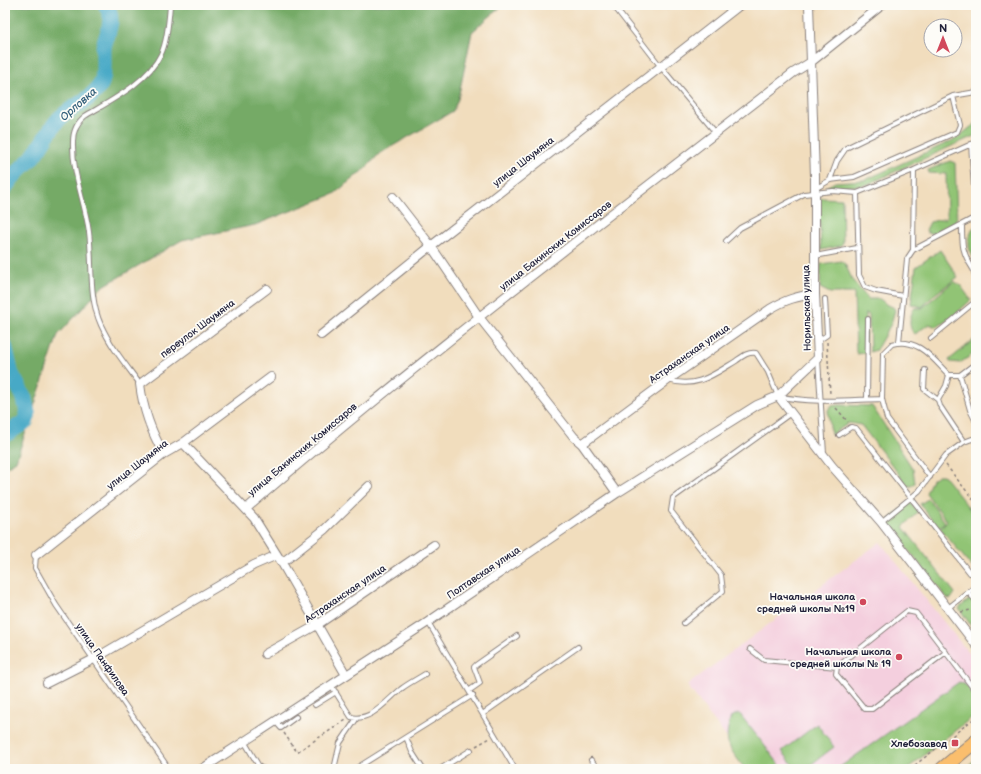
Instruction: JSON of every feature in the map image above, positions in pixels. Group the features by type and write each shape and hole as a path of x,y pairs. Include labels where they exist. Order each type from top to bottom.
{"main road":[{"path":"942,769 976,741"}],"street":[{"name":"улица Шаумяна","path":"321,335 431,246 740,5"},
{"name":"Норильская улица","path":"778,396 818,358 815,294 815,191 809,5"},
{"name":"улица Бакинских Комиссаров","path":"246,509 349,421 479,317 793,73 811,62 882,5"},
{"path":"393,197 431,246 479,317 582,444 617,493"},
{"name":"переулок Шаумяна","path":"140,384 267,289"},
{"name":"Астраханская улица","path":"582,444 668,380 785,300 798,296 815,294"},
{"name":"улица Шаумяна","path":"36,555 164,454 183,443 271,377"},
{"path":"140,384 143,407 156,441 164,454"},
{"path":"778,396 832,466 881,522 976,645"},
{"name":"Полтавская улица","path":"202,769 275,721 333,689 346,675 428,622 617,493 757,405 778,396"},
{"path":"183,443 254,518 282,563 346,675"},
{"path":"282,563 325,529 369,486"},
{"name":"Астраханская улица","path":"265,654 317,625 434,544"},
{"path":"48,683 94,659 254,565 277,555"}],"lane":[{"path":"140,384 114,348 101,324 92,286 89,232 76,173 73,143 78,122 84,116 133,86 145,75 161,54 170,5"},
{"path":"613,5 661,67 716,133"},
{"path":"830,180 837,161 846,148 953,96 976,92"},
{"path":"815,191 830,180 854,177 957,132 960,125 953,96"},
{"path":"726,241 747,224 804,194 815,191 857,193 914,170 976,142"},
{"path":"899,342 907,259 913,250 962,226 976,217 971,144"},
{"path":"913,250 914,170"},
{"path":"857,193 857,248 859,275 865,287 876,291 903,296"},
{"path":"962,226 962,249 964,256 975,268 976,279"},
{"path":"815,256 857,248"},
{"path":"817,340 827,335 825,299"},
{"path":"931,338 976,301"},
{"path":"867,399 868,319"},
{"path":"930,477 887,419 882,399 883,353 892,344 899,342 908,343 924,350 949,375 960,375 976,363"},
{"path":"668,380 680,384 693,383 719,371 749,352 756,353 768,372 778,396 821,402 830,400 882,399"},
{"path":"818,358 824,454"},
{"path":"924,370 924,389 938,400 940,406 964,442"},
{"path":"938,400 949,375"},
{"path":"960,375 970,410 976,422"},
{"path":"684,623 723,591 721,575 671,511 673,498 791,413"},
{"path":"839,436 851,427 856,428 970,573"},
{"path":"881,522 919,491 941,459 964,442 972,439 976,440"},
{"name":"улица Панфилова","path":"36,555 35,568 56,605 169,769"},
{"path":"949,611 976,586"},
{"path":"968,592 976,601"},
{"path":"946,652 872,709 865,709 836,674 837,667 907,611 916,613 946,652 976,692"},
{"path":"428,622 473,695 512,767 515,769"},
{"path":"470,690 480,683 474,667 517,636"},
{"path":"484,714 578,647"},
{"path":"750,649 764,660 837,667"},
{"path":"315,705 333,689 350,717 357,718 376,710 400,690 426,674"},
{"path":"355,769 473,695"},
{"path":"275,721 281,728 296,717"},
{"path":"334,769 340,743 357,718"},
{"path":"406,737 412,752 423,769"},
{"path":"244,740 260,768 265,769"},
{"path":"440,769 471,750"},
{"path":"591,760 598,769"}],"path":[{"path":"827,335 830,400 851,427"},
{"path":"941,459 976,503"},
{"path":"949,611 976,609"},
{"path":"281,728 297,752 350,717"},
{"path":"910,769 976,717"},
{"path":"471,750 495,735"}],"shaded area":[{"name":"Начальная школа средней школы №19","path":"880,542 976,662 976,689 872,769 750,769 687,685"}],"green space":[{"path":"5,5 503,5 472,32 458,99 453,111 379,154 367,167 334,194 255,225 182,240 102,287 58,335 16,461 5,468"},
{"path":"976,123 976,135 868,184 859,186 826,187 835,182 865,180 957,138"},
{"path":"950,161 955,163 956,222 939,232 928,233 926,230 930,222 947,218 946,174 929,173 928,170"},
{"path":"822,198 842,199 843,243 840,246 821,250 819,200"},
{"path":"976,225 976,258 974,258 971,254 969,241 971,232"},
{"path":"940,250 958,277 935,294 922,307 911,304 916,267"},
{"path":"841,261 845,264 853,281 868,299 880,299 887,305 893,307 895,310 891,324 876,350 870,352 869,315 866,313 865,353 857,354 856,352 854,293 830,293 820,288 821,264"},
{"path":"954,281 961,286 971,300 951,318 937,327 929,324 915,334 910,325 910,318 914,308 922,308"},
{"path":"976,338 976,352 960,363 950,362 949,360"},
{"path":"831,406 872,406 913,469 915,483 908,486 861,425 849,423 831,435 828,410"},
{"path":"938,475 943,475 976,517 976,572 940,528 947,521 926,493 932,479"},
{"path":"928,499 945,522 938,528 920,504"},
{"path":"909,503 912,504 918,511 903,527 955,593 951,599 947,598 886,522"},
{"path":"971,598 976,604 976,633 959,608"},
{"path":"959,682 968,687 971,691 976,714 907,769 837,769"},
{"path":"739,713 783,769 745,769 729,745 727,734 731,717"},
{"path":"817,724 834,747 805,769 796,769 782,751"},
{"path":"976,759 976,769 964,769"}],"waterway":[{"name":"Орловка","path":"5,188 14,176 31,159 59,119 92,95 101,84 103,75 104,45 110,25 110,15 106,5"},
{"path":"5,347 11,373 24,397 28,415 26,421 5,435"}],"place":[{"name":"Начальная школа средней школы №19","path":"863,602"},
{"name":"Начальная школа средней школы № 19","path":"899,657"},
{"name":"Хлебoзавод","path":"955,743"}]}
